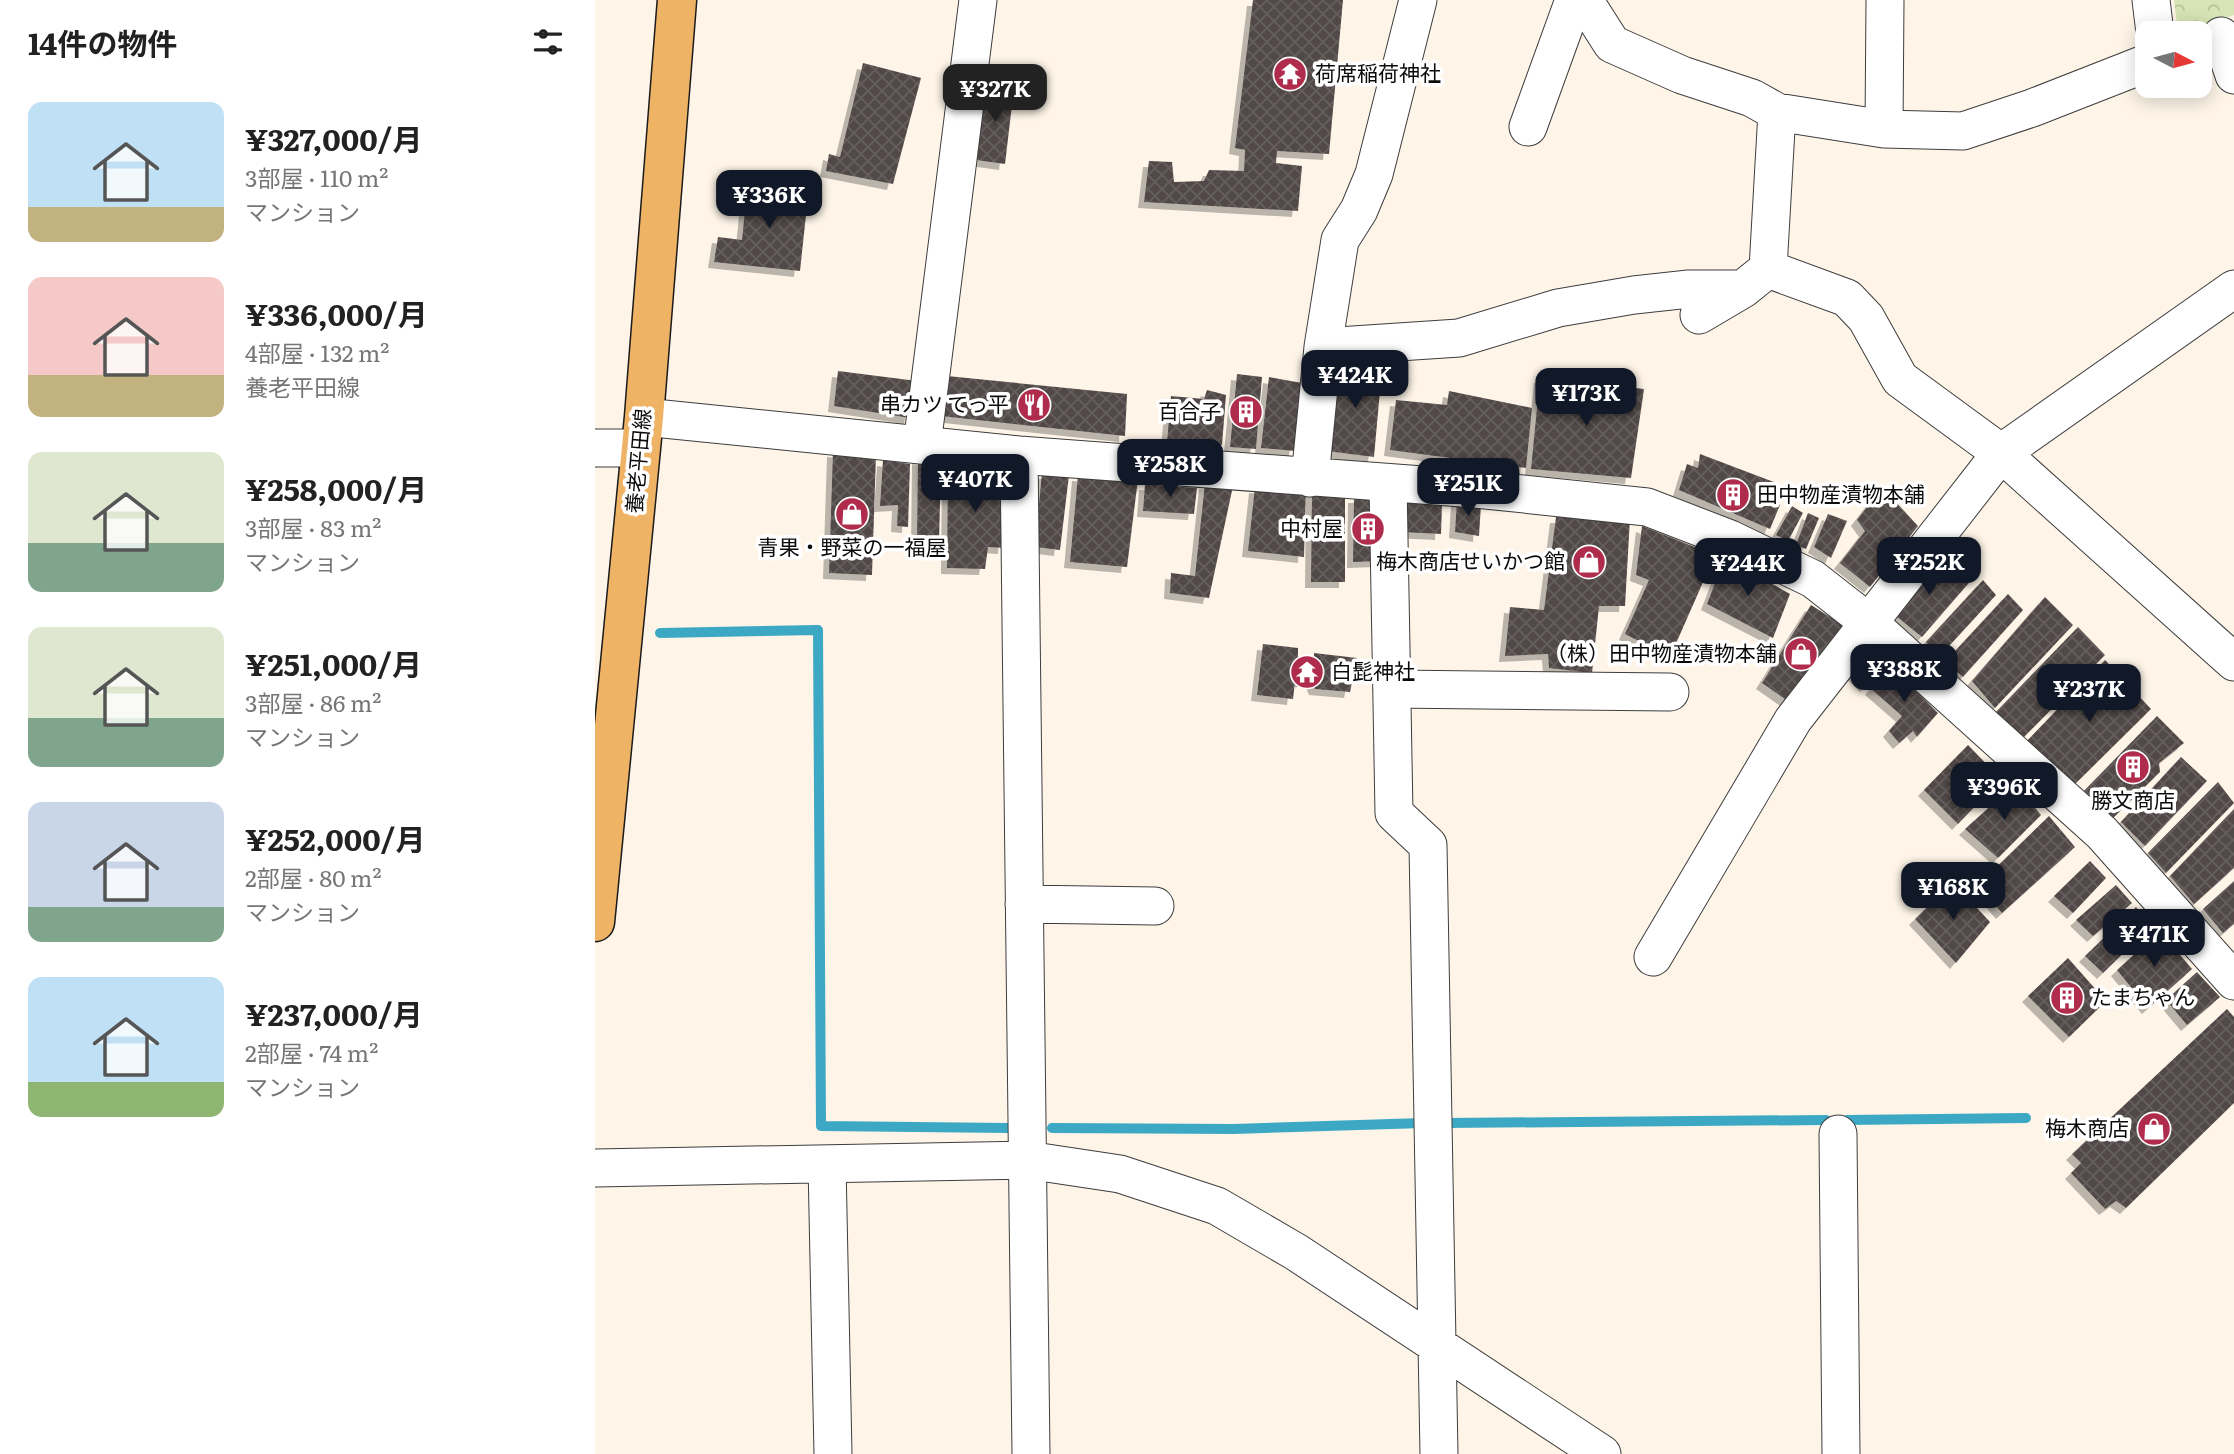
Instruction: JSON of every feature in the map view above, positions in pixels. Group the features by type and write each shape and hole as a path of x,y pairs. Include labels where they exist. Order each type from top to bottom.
{"main road":[{"name":"養老平田線","path":"595,922 642,433 677,0"}],"street":[{"path":"922,445 978,0"},
{"path":"1310,478 1323,347 1340,240 1359,210 1374,174 1419,0"},
{"path":"1528,127 1574,0"},
{"path":"1584,0 1612,44 1682,75 1752,98 1777,112 1884,129 1963,131 2032,108 2135,68"},
{"path":"1884,129 1885,0"},
{"path":"2151,0 2154,21"},
{"path":"2218,37 2234,75"},
{"path":"1756,279 1777,112"},
{"path":"1323,347 1458,338 1558,308 1756,279 1847,298 1866,318 1900,379 2001,453 2234,662"},
{"path":"1699,315 1756,279"},
{"path":"1653,957 1793,720 2001,453 2234,289"},
{"path":"595,448 642,433 922,445 1019,455 1476,489 1647,507 1730,539 1813,579 1868,622 2102,834 2234,981"},
{"path":"1019,455 1031,1454"},
{"path":"1388,483 1394,813 1429,845 1439,1454"},
{"path":"1392,689 1669,692"},
{"path":"1024,904 1155,906"},
{"path":"1838,1134 1841,1454"},
{"path":"595,1168 1027,1160 1120,1174 1217,1206 1296,1252 1602,1454"},
{"path":"827,1164 833,1454"}],"green space":[{"path":"2174,0 2234,0 2234,15 2212,23 2212,21 2177,21"}],"building":[{"name":"荷席稲荷神社","path":"1253,0 1343,0 1329,154 1277,151 1276,163 1302,166 1298,211 1144,202 1149,161 1172,162 1174,182 1204,181 1209,170 1244,171 1245,150 1235,148"},
{"path":"863,63 921,78 893,184 826,171 829,154 840,157"},
{"path":"984,85 1014,88 1005,164 976,160"},
{"path":"809,187 800,271 714,262 718,237 742,240 747,189"},
{"path":"1337,361 1382,368 1374,457 1327,451"},
{"path":"838,371 917,381 910,418 834,406"},
{"name":"百合子","path":"1237,374 1262,377 1256,449 1230,447"},
{"name":"串カツ てっ平","path":"947,376 1127,394 1125,436 941,416"},
{"path":"1269,377 1302,383 1295,451 1261,448"},
{"path":"1540,377 1644,389 1631,478 1531,469"},
{"path":"1207,390 1226,395 1222,445 1167,442 1171,396 1204,399"},
{"path":"1449,391 1532,408 1526,468 1390,450 1396,400 1447,405"},
{"name":"青果・野菜の一福屋","path":"833,451 876,454 872,575 829,573"},
{"name":"田中物産漬物本舗","path":"1700,454 1779,484 1773,500 1780,505 1770,529 1679,490 1687,464 1698,468"},
{"path":"918,458 941,461 939,544 917,542"},
{"path":"883,460 910,464 908,527 897,526 898,505 880,506"},
{"path":"948,463 1009,468 1004,548 988,547 985,569 947,568"},
{"path":"1042,472 1069,475 1060,550 1035,547"},
{"path":"1078,475 1138,479 1127,567 1070,562"},
{"path":"1205,483 1233,486 1209,598 1170,593 1171,573 1195,576"},
{"path":"1145,484 1197,488 1194,514 1143,511"},
{"path":"1883,486 1899,497 1895,501 1918,526 1870,587 1840,563 1865,531 1857,520"},
{"path":"1255,487 1306,490 1304,557 1248,551"},
{"path":"1312,490 1345,491 1345,582 1311,582"},
{"path":"1405,494 1426,495 1428,504 1442,504 1441,534 1402,532"},
{"name":"中村屋","path":"1354,497 1382,497 1382,561 1353,562"},
{"path":"1457,500 1481,504 1479,536 1455,532"},
{"path":"1792,506 1803,513 1788,541 1776,535"},
{"path":"1808,513 1819,518 1806,549 1796,545"},
{"path":"1828,514 1847,521 1831,558 1814,547"},
{"name":"梅木商店せいかつ館","path":"1556,517 1630,518 1625,606 1599,606 1592,673 1549,668 1548,654 1505,656 1510,607 1544,610"},
{"path":"1642,526 1715,555 1670,657 1625,634 1649,580 1636,575"},
{"path":"1725,557 1790,594 1773,638 1707,604"},
{"path":"1931,562 1946,576 1959,564 1974,577 1922,637 1887,609"},
{"path":"1983,580 1996,595 1939,657 1926,642"},
{"path":"2008,594 2023,610 1963,677 1945,662"},
{"path":"2045,597 2073,625 1995,708 1972,681"},
{"name":"（株）田中物産漬物本舗","path":"1811,605 1843,625 1789,702 1762,683"},
{"path":"2078,627 2105,655 2022,739 1996,712"},
{"name":"白髭神社","path":"1263,644 1298,648 1298,663 1314,665 1314,653 1357,658 1350,692 1315,689 1311,680 1295,682 1293,699 1257,695"},
{"path":"1866,644 1886,663 1866,686 1846,667"},
{"path":"2105,660 2151,709 2072,787 2027,741"},
{"path":"1891,665 1938,713 1917,737 1913,731 1899,743 1889,731 1902,716 1871,689"},
{"name":"勝文商店","path":"2157,716 2184,743 2159,763 2160,772 2111,820 2084,791"},
{"path":"1968,745 2001,779 1958,824 1924,790"},
{"path":"2181,757 2207,781 2145,846 2121,822"},
{"path":"2218,782 2234,803 2166,873 2148,853"},
{"path":"2015,784 2041,815 1998,858 1965,829"},
{"path":"2234,809 2234,868 2194,904 2170,876"},
{"path":"2049,816 2075,847 2002,913 1978,885"},
{"path":"2090,861 2106,878 2073,913 2054,896"},
{"path":"2234,881 2234,924 2223,933 2203,909"},
{"path":"1953,882 1990,922 1956,963 1915,919"},
{"path":"2116,885 2132,903 2093,936 2076,920"},
{"path":"2136,907 2152,925 2103,973 2085,956"},
{"path":"2160,931 2192,969 2148,1008 2117,970"},
{"name":"たまちゃん","path":"2068,958 2106,1001 2069,1037 2028,996"},
{"path":"2197,972 2220,997 2187,1025 2166,1000"},
{"name":"梅木商店","path":"2227,1009 2234,1017 2234,1103 2126,1208 2116,1201 2105,1209 2071,1173 2081,1163 2072,1154"}],"waterway":[{"path":"660,633 818,630 821,1126 1008,1128"},
{"path":"1846,1120 2026,1118"},
{"path":"1445,1123 1826,1120"},
{"path":"1052,1128 1234,1129 1423,1123"}],"place":[{"name":"荷席稲荷神社","path":"1290,74"},
{"name":"串カツ てっ平","path":"1034,405"},
{"name":"百合子","path":"1246,412"},
{"name":"田中物産漬物本舗","path":"1733,495"},
{"name":"青果・野菜の一福屋","path":"852,514"},
{"name":"中村屋","path":"1368,529"},
{"name":"梅木商店せいかつ館","path":"1589,562"},
{"name":"（株）田中物産漬物本舗","path":"1801,654"},
{"name":"白髭神社","path":"1307,672"},
{"name":"勝文商店","path":"2133,767"},
{"name":"たまちゃん","path":"2067,998"},
{"name":"梅木商店","path":"2154,1129"}]}
